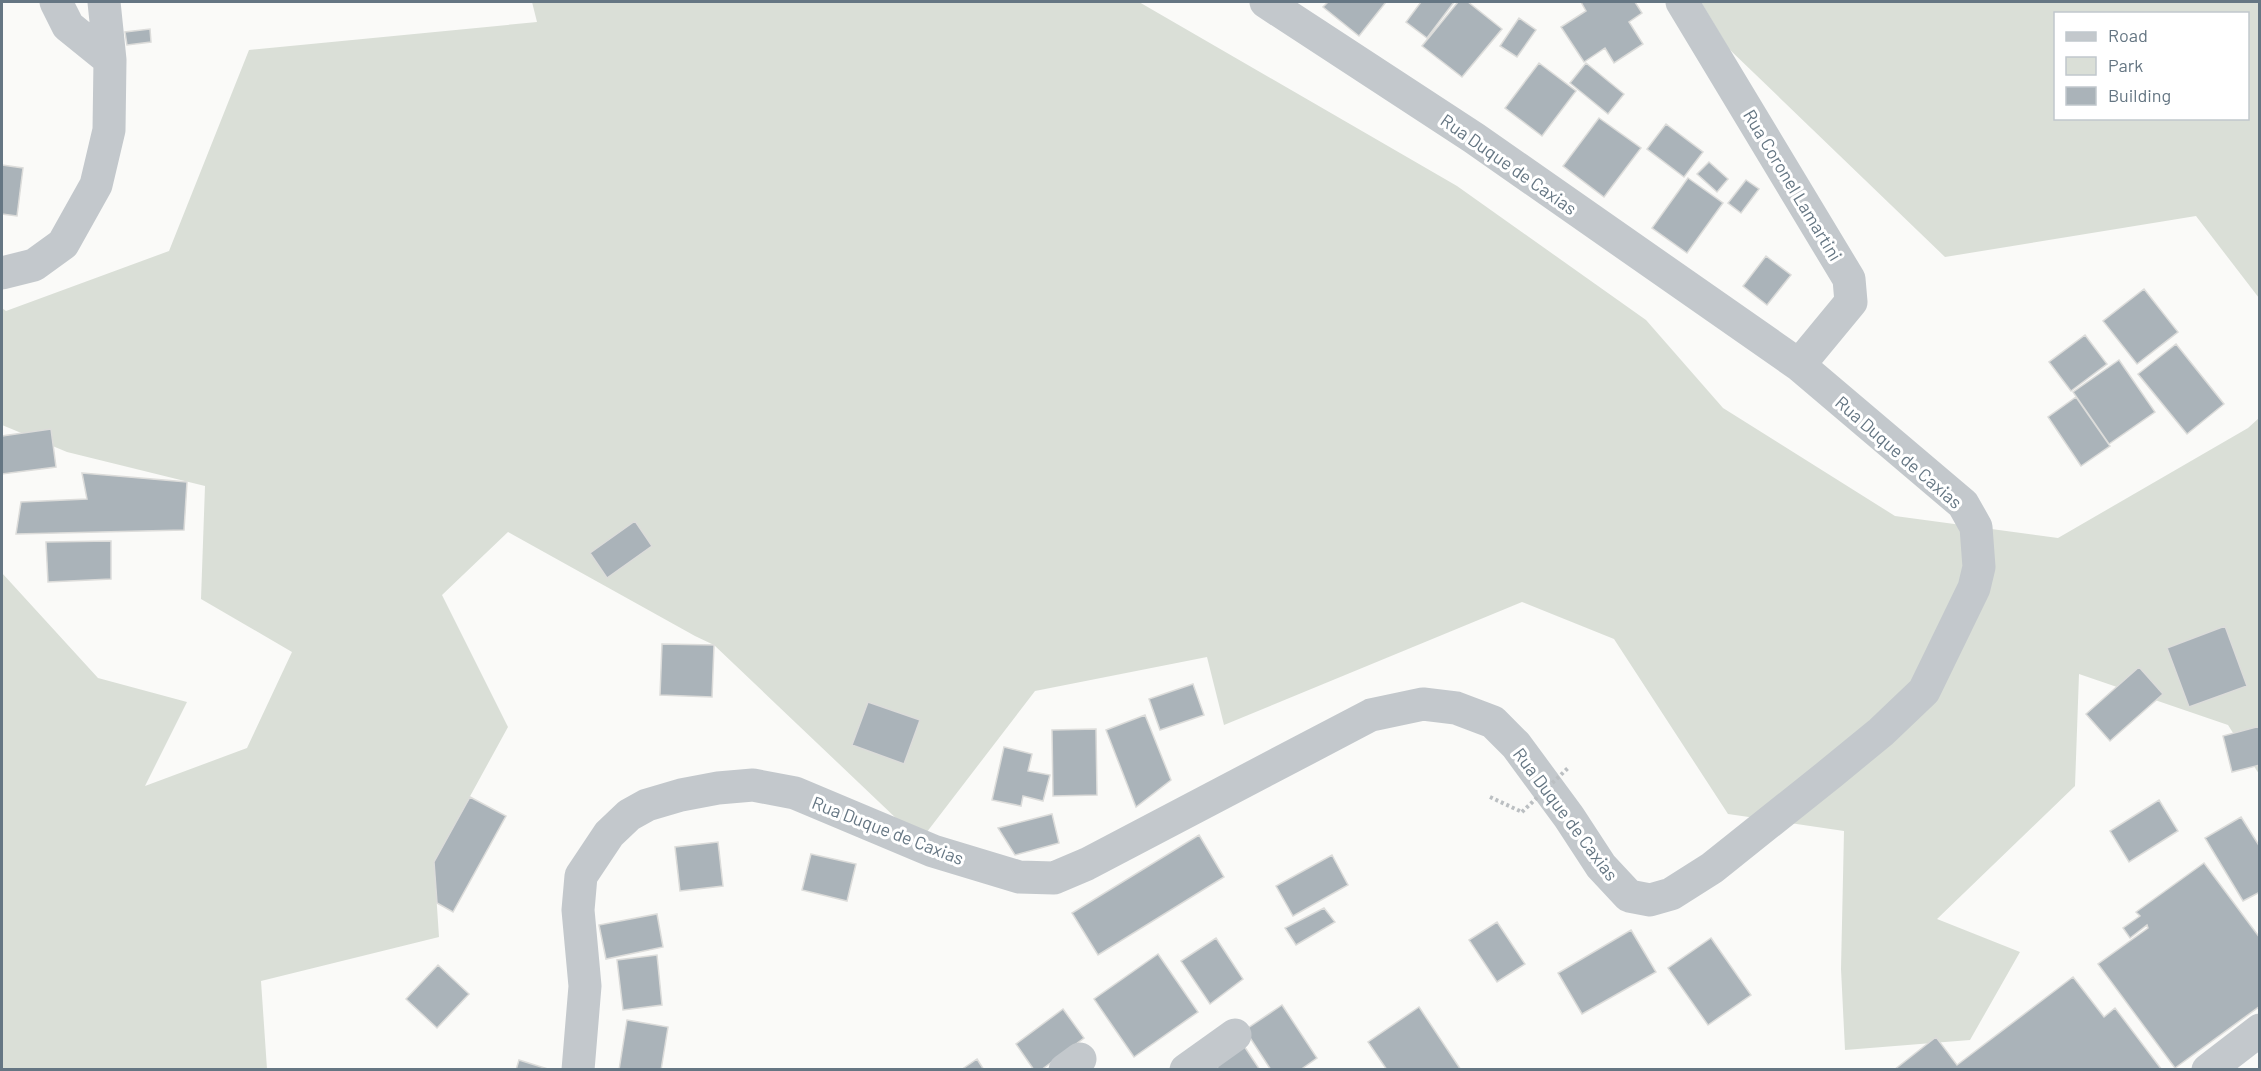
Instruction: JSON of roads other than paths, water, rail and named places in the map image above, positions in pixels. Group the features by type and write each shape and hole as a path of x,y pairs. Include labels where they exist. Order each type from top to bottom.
{"street":[{"path":"56,2 68,26 110,60"},
{"path":"2,273 34,265 63,244 96,185 109,130 110,60 104,2"},
{"name":"Rua Duque de Caxias","path":"578,1070 585,986 578,910 581,876 609,834 629,815 647,805 681,795 718,788 753,785 795,793 933,851 1019,877 1054,878 1087,864 1371,715 1423,704 1456,708 1493,722 1516,745 1569,817 1601,866 1629,896 1650,900 1671,894 1712,868 1840,767 1924,691 1974,588 1979,567 1976,527 1963,504 1799,365 1474,138 1266,2"},
{"name":"Rua Coronel Lamartini","path":"1682,2 1849,279 1851,302 1799,365"},
{"path":"1186,1070 1235,1035"},
{"path":"2208,1070 2257,1036"}]}
